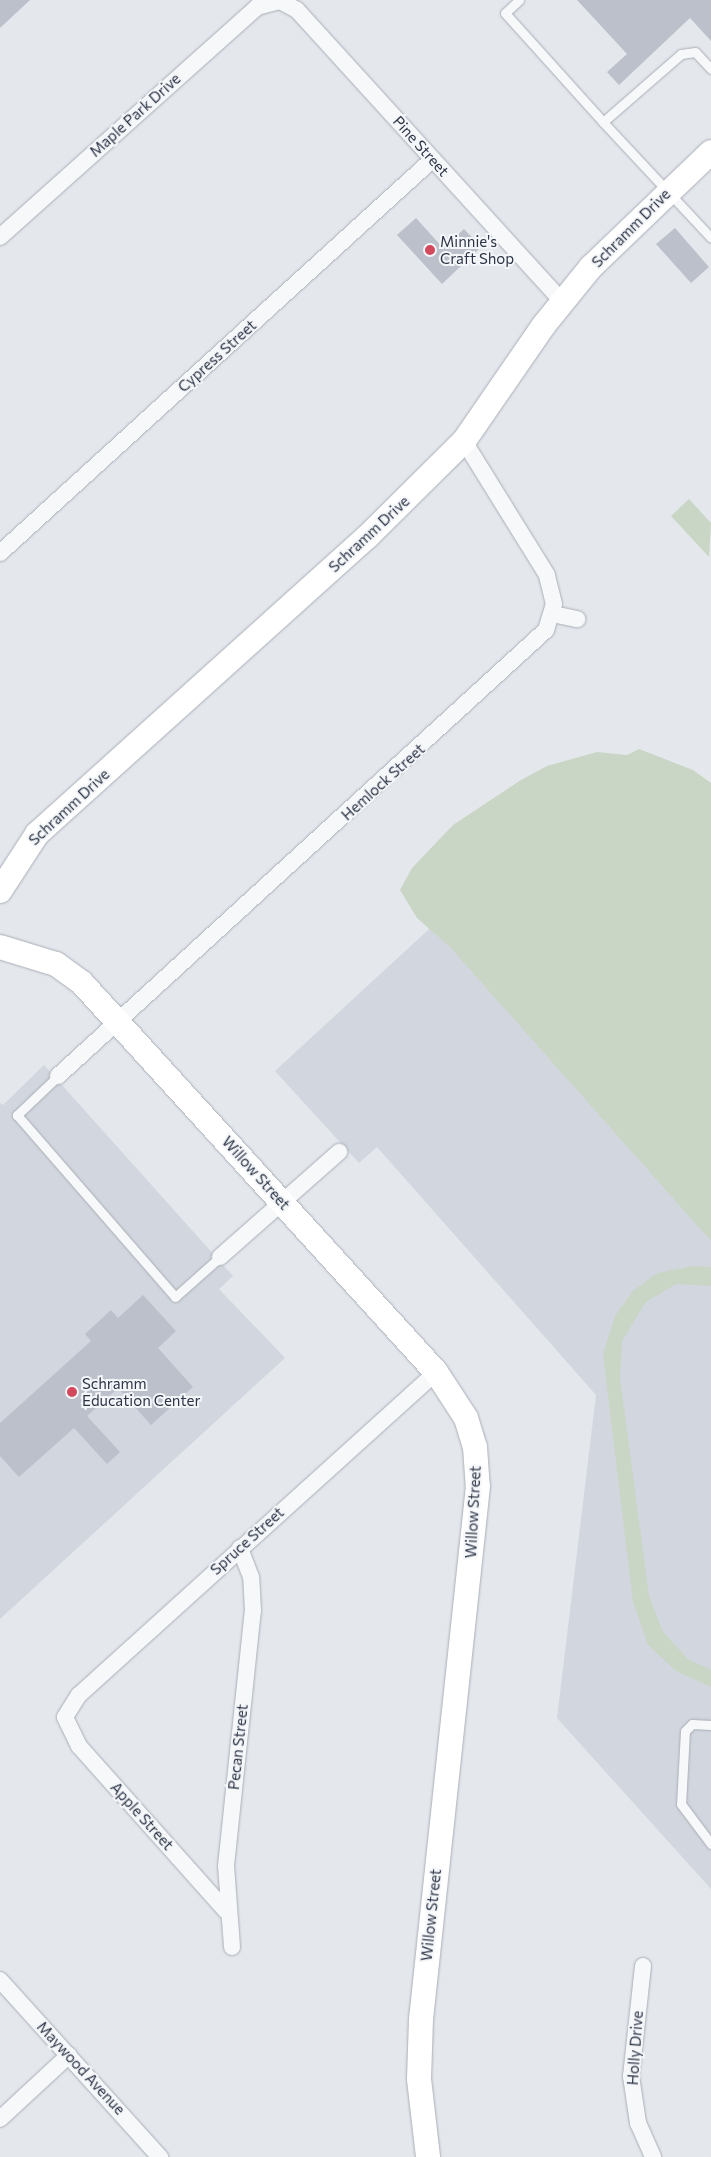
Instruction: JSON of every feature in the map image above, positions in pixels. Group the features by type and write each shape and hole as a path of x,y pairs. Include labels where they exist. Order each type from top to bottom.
{"street":[{"name":"Pine Street","path":"274,2 297,10 562,301"},
{"name":"Maple Park Drive","path":"0,237 256,7 274,2"},
{"name":"Schramm Drive","path":"0,891 37,834 367,537 464,442 562,301 668,192 711,152"},
{"name":"Cypress Street","path":"0,553 434,159"},
{"path":"464,442 547,574 553,614 578,619"},
{"name":"Hemlock Street","path":"58,1076 531,647 553,614"},
{"name":"Willow Street","path":"0,947 65,969 118,1022 436,1372 463,1412 478,1472 421,2019 419,2079 428,2157"},
{"path":"220,1257 339,1152"},
{"name":"Spruce Street","path":"65,1717 79,1695 436,1372"},
{"name":"Pecan Street","path":"232,1947 226,1911 226,1866 252,1611 251,1577 240,1548"},
{"name":"Apple Street","path":"65,1717 79,1746 226,1911"},
{"name":"Holly Drive","path":"643,1966 631,2076 638,2122 653,2157"},
{"name":"Maywood Avenue","path":"0,1980 160,2157"},
{"path":"0,2119 69,2055"}],"lane":[{"path":"519,0 505,13 711,238"},
{"path":"603,122 681,54 695,52 711,69"},
{"path":"58,1076 17,1115 176,1296 220,1257"},
{"path":"711,1725 692,1724 685,1731 681,1804 711,1844"}],"shaded area":[{"path":"453,907 711,1193 711,1889 557,1718 596,1395 377,1147 359,1163 275,1071"},
{"path":"44,1065 233,1276 219,1289 285,1358 0,1619 0,1103 3,1105"}],"green space":[{"path":"689,499 711,523 709,557 671,516"},
{"path":"639,749 693,770 711,783 711,1241 449,946 417,918 400,890 412,868 453,825 521,780 547,766 597,752 627,755"},
{"path":"693,1266 711,1267 711,1286 676,1284 646,1302 622,1341 620,1378 649,1596 663,1632 688,1659 711,1670 711,1687 676,1671 648,1645 633,1602 603,1354 615,1316 633,1291 657,1273"}],"building":[{"path":"0,0 30,0 0,28"},
{"path":"577,0 711,0 711,41 690,18 619,85 607,72 627,54"},
{"path":"416,218 443,248 464,229 481,247 442,284 397,235"},
{"path":"675,228 709,267 691,283 656,244"},
{"path":"143,1295 176,1331 158,1348 193,1387 151,1425 118,1388 87,1416 120,1452 107,1464 74,1428 19,1477 0,1456 0,1423 91,1341 85,1334 111,1310 118,1318"}],"place":[{"name":"Minnie's Craft Shop","path":"430,250"},
{"name":"Schramm Education Center","path":"72,1392"}]}
